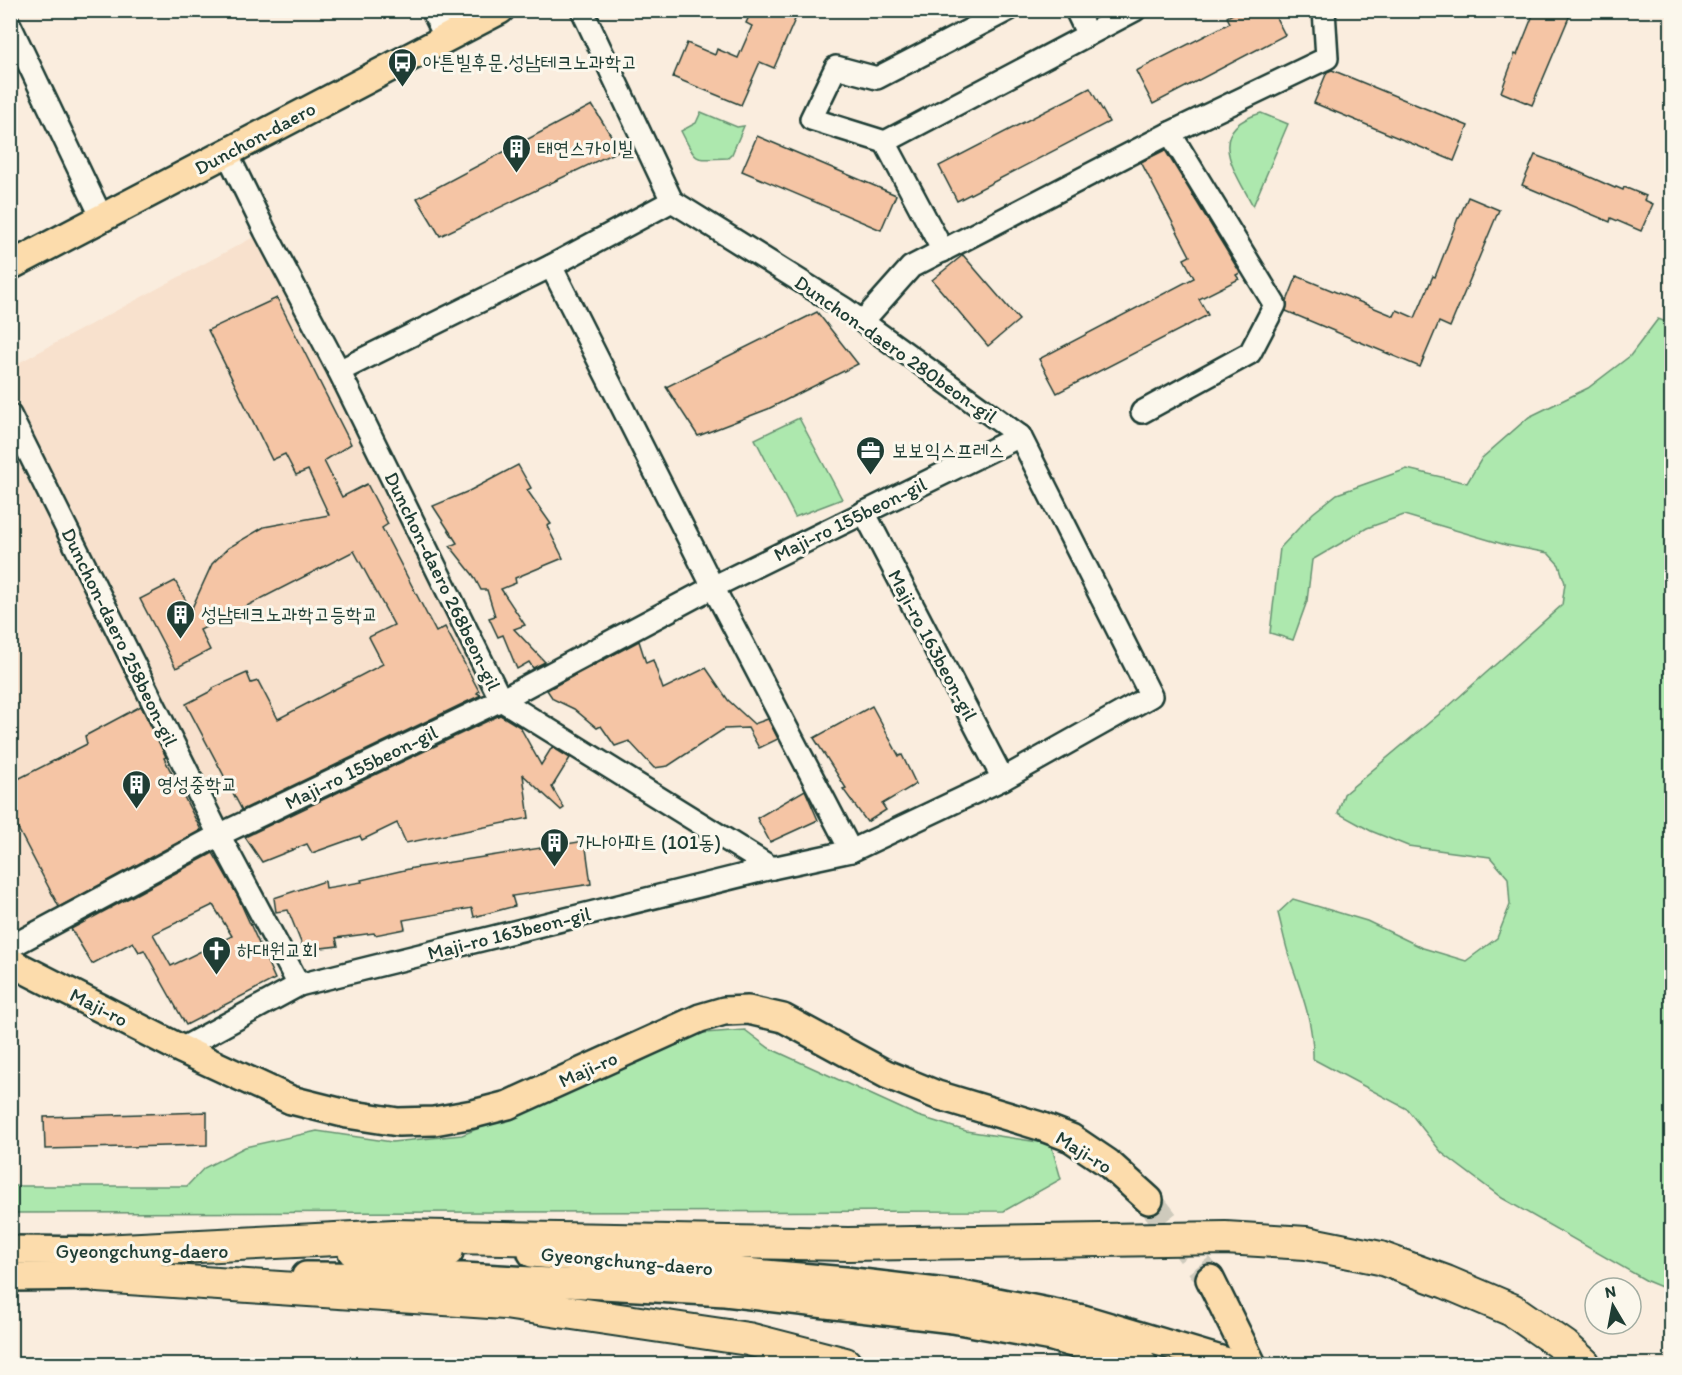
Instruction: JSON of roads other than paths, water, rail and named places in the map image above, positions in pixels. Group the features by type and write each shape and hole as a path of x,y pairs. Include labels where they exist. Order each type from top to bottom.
{"highway":[{"path":"100,1263 394,1236 848,1244 1225,1238 1306,1243 1380,1258 1446,1282 1512,1310 1564,1346 1584,1365"},
{"path":"100,1263 505,1303 748,1339 845,1365"}],"main road":[{"name":"Dunchon-daero","path":"10,266 500,10"},
{"name":"Maji-ro","path":"10,962 181,1049 291,1100 347,1114 388,1120 434,1121 508,1105 700,1018 724,1011 748,1010 783,1018 886,1074 937,1095 1040,1126 1071,1138 1108,1163 1149,1200"},
{"name":"Gyeongchung-daero","path":"10,1250 100,1263 463,1277 725,1292 953,1319 1052,1337 1143,1365"},
{"name":"Gyeongchung-daero","path":"10,1277 100,1263 546,1253 845,1281 962,1295 1083,1319 1188,1349 1234,1365"},
{"path":"1210,1279 1252,1365"}],"street":[{"path":"432,10 446,38"},
{"path":"339,370 551,266 672,201 582,10"},
{"path":"1008,10 877,78 836,67 811,120 885,142 1135,10"},
{"path":"1076,10 1088,35"},
{"path":"863,321 911,267 1170,133 1327,58 1324,10"},
{"path":"10,25 102,218"},
{"path":"1142,412 1250,353 1275,305 1170,133"},
{"path":"885,142 943,251"},
{"name":"Dunchon-daero 268beon-gil","path":"227,153 265,231 339,370 501,700 772,868"},
{"name":"Dunchon-daero 280beon-gil","path":"672,201 863,321 1020,436 1151,696"},
{"path":"551,266 713,587 851,850"},
{"name":"Dunchon-daero 258beon-gil","path":"10,416 219,835 299,985"},
{"name":"Maji-ro 155beon-gil","path":"10,947 219,835 501,700 713,587 1020,436"},
{"name":"Maji-ro 163beon-gil","path":"864,512 1003,779"},
{"name":"Maji-ro 163beon-gil","path":"181,1049 299,985 851,850 1003,779 1151,696"}],"tunnel":[{"path":"1149,1200 1210,1279"}],"place":[{"name":"아튼빌후문.성남테크노과학고","path":"402,88"},
{"name":"태연스카이빌","path":"516,174"},
{"name":"보보익스프레스","path":"871,476"},
{"name":"성남테크노과학고등학교","path":"180,640"},
{"name":"영성중학교","path":"136,810"},
{"name":"가나아파트 (101동)","path":"555,868"},
{"name":"하대원교회","path":"216,976"}]}
